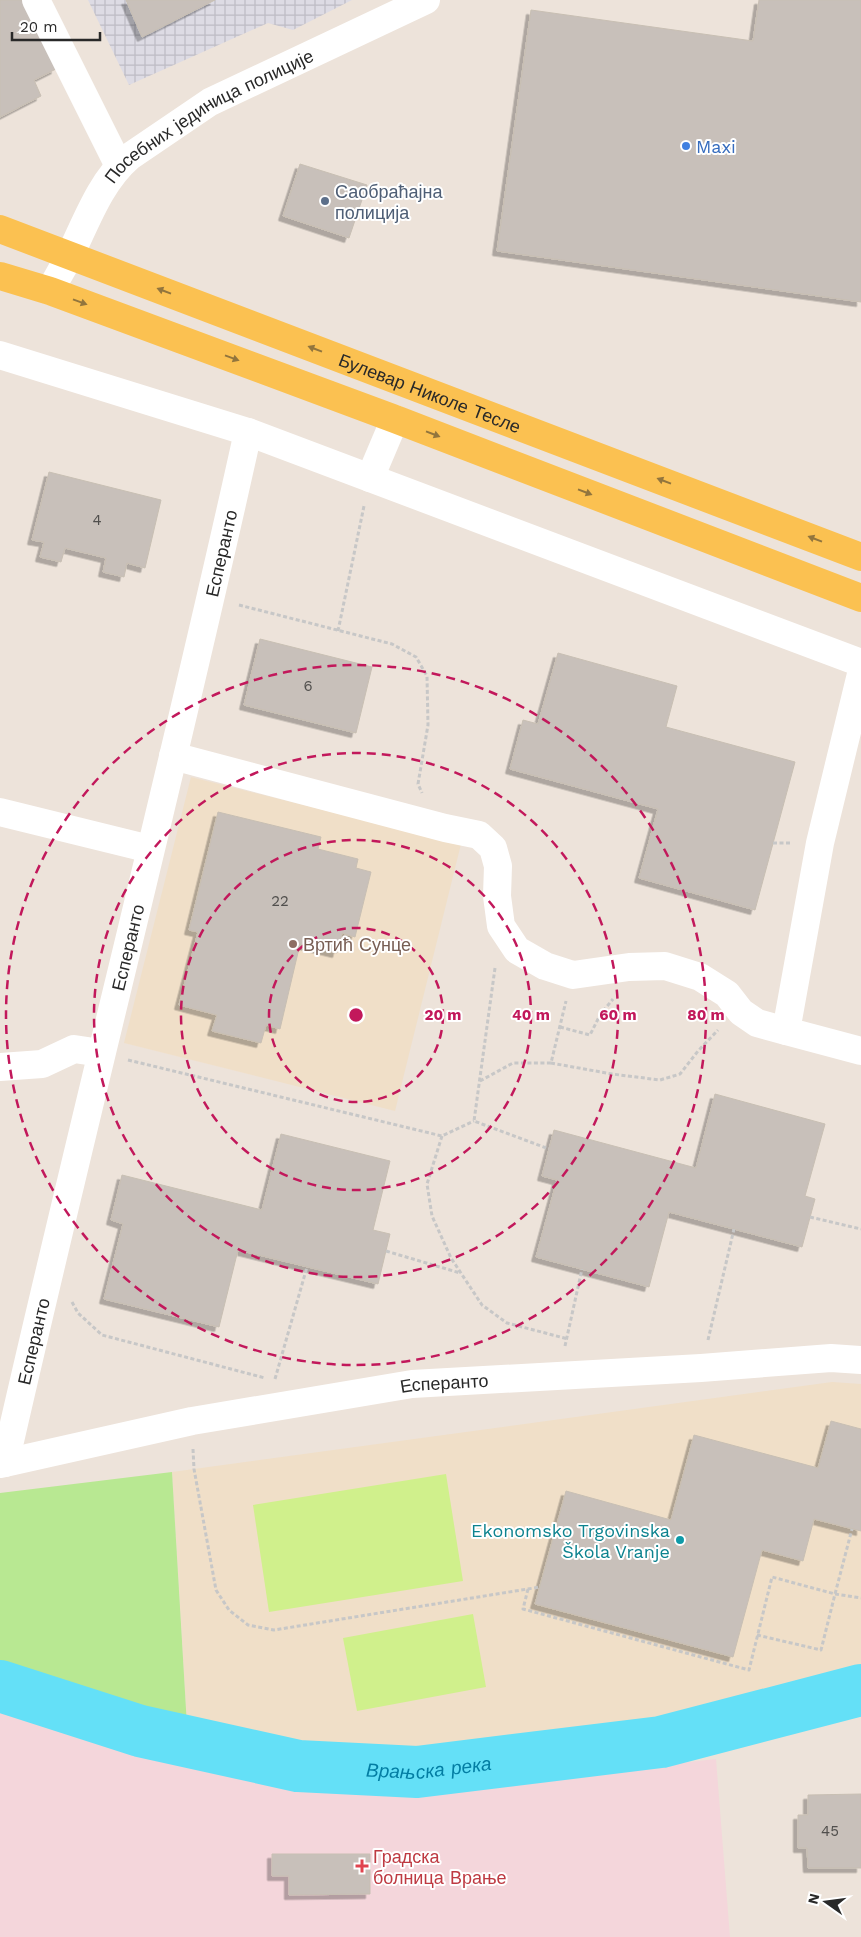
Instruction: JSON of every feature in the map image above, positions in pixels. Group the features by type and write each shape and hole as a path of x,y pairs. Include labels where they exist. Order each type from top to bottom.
{"main road":[{"name":"Булевар Николе Тесле","path":"0,229 861,556"},
{"name":"Булевар Николе Тесле","path":"0,276 50,290 395,419 861,598"}],"street":[{"path":"36,0 119,166"},
{"name":"Посебних јединица полиције","path":"50,290 94,204 119,166 130,157 210,102 426,0"},
{"path":"0,355 248,432 861,663"},
{"path":"370,478 395,419"},
{"name":"Есперанто","path":"248,432 212,598 2,1463 192,1421 412,1384 701,1368 831,1358 861,1360"},
{"path":"786,1031 820,843 861,674"},
{"path":"173,756 478,835 493,848 498,866 497,896 501,926 516,950 545,966 573,975 629,967 665,966 700,977 727,994 741,1012 757,1023 861,1051"},
{"path":"0,812 150,849"},
{"path":"0,1067 42,1064 74,1049 101,1053"}],"path":[{"path":"338,631 370,478"},
{"path":"212,598 392,644 416,657 427,676 428,725 418,784 429,808 445,828"},
{"path":"474,1121 501,926"},
{"path":"551,1062 573,975"},
{"path":"560,1027 590,1035 600,1015 613,999 621,995"},
{"path":"479,1081 513,1063 551,1062 612,1074 660,1080 680,1074 717,1030 735,1024 757,1023"},
{"path":"101,1053 442,1136 474,1121 549,1149"},
{"path":"442,1136 427,1184 432,1216 460,1273 482,1305 507,1323 568,1339"},
{"path":"810,1217 861,1229"},
{"path":"701,1368 734,1229"},
{"path":"386,1251 460,1273"},
{"path":"70,1298 78,1313 102,1335 275,1381 307,1267"},
{"path":"557,1376 568,1339 582,1269"},
{"path":"192,1421 194,1469 216,1590 229,1610 248,1624 274,1630 540,1587"},
{"path":"757,1635 821,1650 852,1529"},
{"path":"528,1589 523,1609 748,1670 772,1577 835,1594 861,1598"}],"shaded area":[{"path":"88,0 352,0 293,30 268,23 129,85"},
{"name":"Вртић Сунце","path":"191,777 461,844 395,1111 124,1043"},
{"path":"832,1382 861,1384 861,1671 644,1728 421,1755 297,1750 187,1726 172,1472"},
{"name":"Градска болница Врање","path":"0,1710 148,1755 397,1795 716,1759 730,1937 0,1937"}],"green space":[{"path":"172,1472 187,1726 0,1666 0,1493"},
{"path":"446,1474 463,1581 269,1612 253,1505"},
{"path":"473,1614 486,1687 357,1711 343,1638"}],"building":[{"path":"0,0 23,0 56,69 34,80 41,96 0,117"},
{"path":"126,0 215,0 142,37"},
{"name":"Maxi","path":"759,0 861,0 861,302 497,251 531,10 753,41"},
{"name":"Саобраћајна полиција","path":"300,164 367,185 349,238 283,216"},
{"path":"49,472 161,500 145,568 127,563 124,577 103,572 106,558 65,548 61,562 40,557 44,542 32,540"},
{"path":"260,639 372,667 356,733 244,705"},
{"path":"558,653 677,686 666,727 795,762 755,910 639,878 658,809 510,769 523,720 538,724"},
{"path":"218,812 321,837 318,849 358,859 356,868 371,872 355,937 342,933 337,953 300,944 280,1029 266,1025 261,1043 212,1031 217,1015 179,1005 198,932 189,930"},
{"path":"715,1094 825,1124 805,1196 815,1199 802,1247 669,1212 649,1287 536,1257 557,1180 542,1176 554,1130 696,1168"},
{"path":"281,1134 390,1161 373,1230 390,1234 378,1284 238,1250 219,1327 104,1299 123,1224 111,1220 122,1175 262,1210"},
{"name":"Ekonomsko Trgovinska Škola Vranje","path":"831,1421 861,1429 861,1531 814,1519 803,1561 762,1550 733,1657 535,1604 566,1491 671,1520 694,1435 818,1468"},
{"path":"861,1794 861,1868 808,1868 807,1848 798,1848 798,1815 808,1815 808,1795"},
{"path":"272,1854 370,1854 370,1894 289,1895 289,1876 272,1876"}],"waterway":[{"name":"Врањска река","path":"0,1686 140,1731 298,1766 417,1772 661,1742 861,1690"}],"place":[{"name":"Maxi","path":"686,146"},
{"name":"Саобраћајна полиција","path":"325,201"},
{"name":"Вртић Сунце","path":"293,944"},
{"name":"Ekonomsko Trgovinska Škola Vranje","path":"680,1540"},
{"name":"Градска болница Врање","path":"362,1866"}]}
